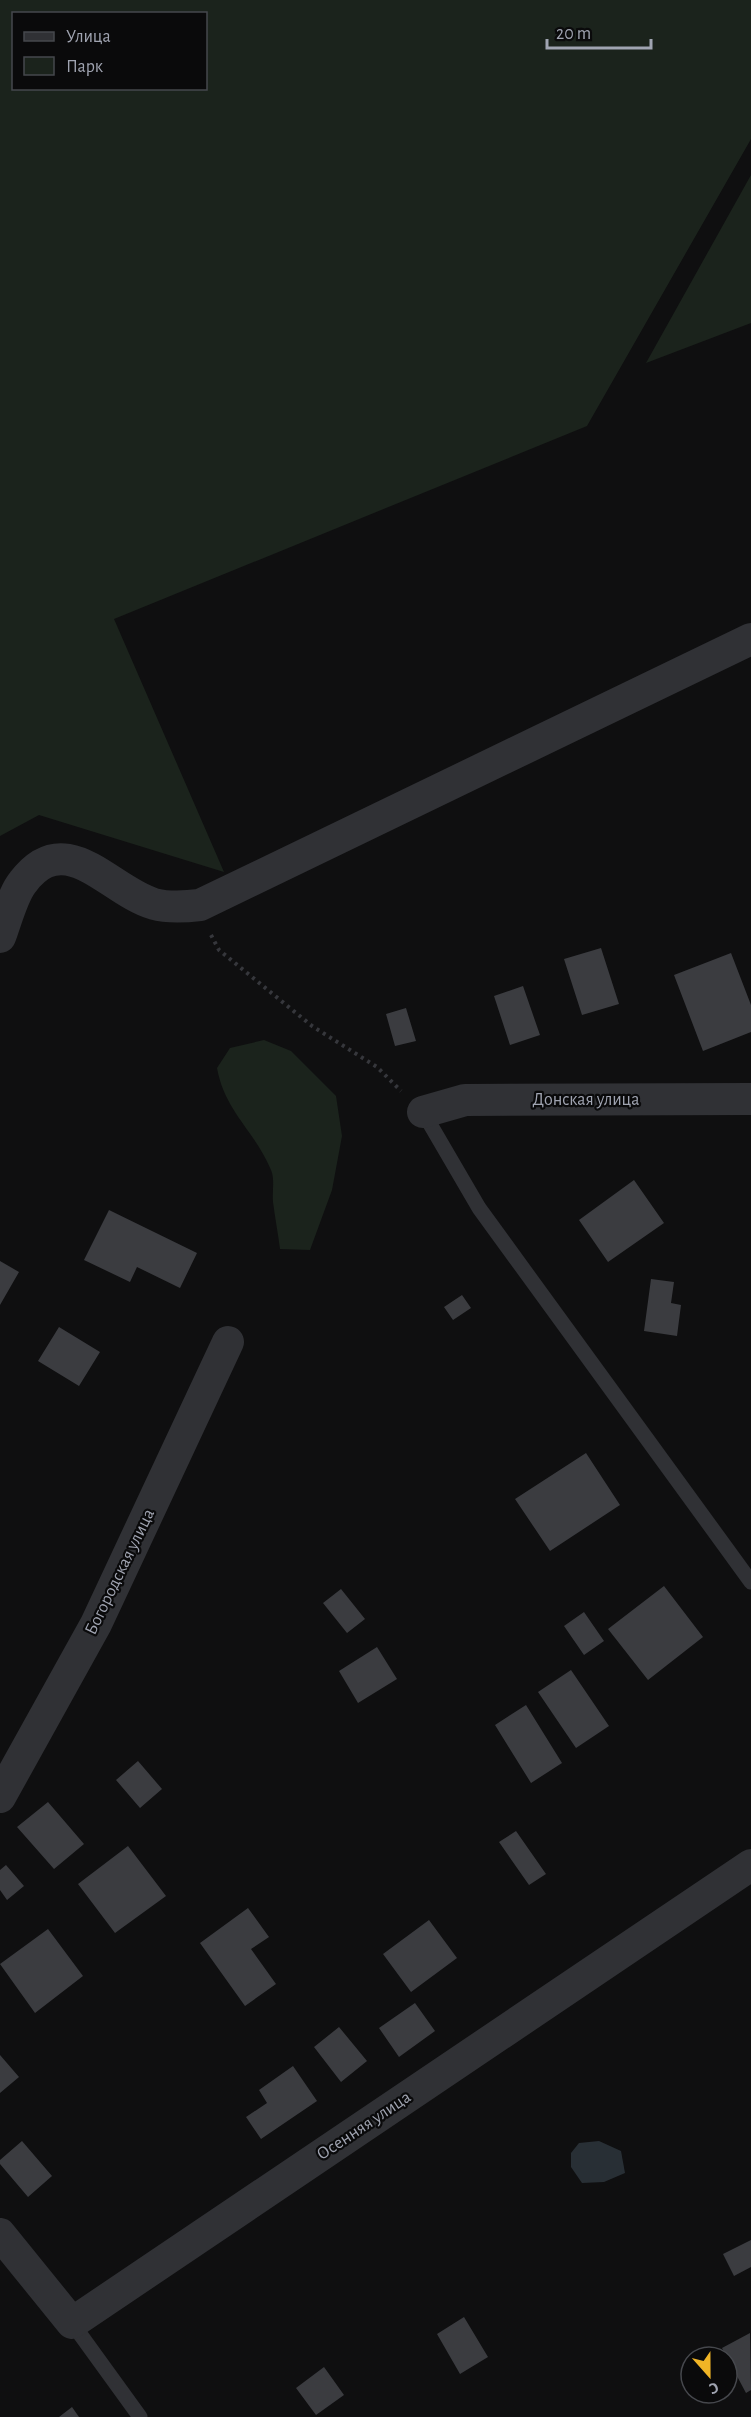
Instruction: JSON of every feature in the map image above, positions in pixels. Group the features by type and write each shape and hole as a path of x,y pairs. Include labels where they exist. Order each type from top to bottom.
{"street":[{"path":"0,937 22,882 44,861 58,858 77,861 152,903 176,907 200,905 751,639"},
{"name":"Донская улица","path":"423,1112 465,1100 751,1099"},
{"name":"Богородская улица","path":"0,1797 96,1624 228,1342"},
{"name":"Осенняя улица","path":"72,2323 751,1865"},
{"path":"0,2234 72,2323"}],"lane":[{"path":"423,1112 479,1209 751,1582"},
{"path":"72,2323 140,2417"}],"path":[{"path":"200,905 205,925 219,950 312,1026 377,1067 423,1112"}],"green space":[{"path":"0,0 751,0 751,139 587,426 114,619 224,872 39,815 0,836"},
{"path":"751,175 751,323 646,363"},
{"path":"264,1040 291,1051 336,1096 342,1136 332,1190 310,1250 280,1249 271,1170 257,1144 233,1109 217,1068 230,1048"}],"shaded area":[{"path":"599,2141 621,2151 625,2173 604,2182 582,2183 571,2167 571,2153 579,2143"}],"building":[{"path":"601,948 619,1004 582,1015 564,959"},
{"path":"731,953 751,1005 751,1032 703,1051 674,975"},
{"path":"523,986 540,1035 510,1045 494,996"},
{"path":"406,1008 416,1041 395,1046 386,1014"},
{"path":"634,1180 664,1223 608,1262 579,1220"},
{"path":"109,1210 197,1253 180,1288 137,1267 130,1282 84,1260"},
{"path":"0,1261 19,1272 0,1305"},
{"path":"651,1279 674,1282 671,1303 681,1305 677,1336 644,1331"},
{"path":"462,1295 471,1308 453,1320 444,1307"},
{"path":"59,1327 100,1352 79,1386 38,1361"},
{"path":"586,1453 620,1505 550,1551 515,1499"},
{"path":"664,1586 703,1637 648,1680 608,1629"},
{"path":"341,1589 365,1619 347,1633 323,1603"},
{"path":"584,1612 604,1641 584,1655 564,1626"},
{"path":"377,1647 397,1679 358,1703 339,1671"},
{"path":"571,1670 609,1726 576,1748 538,1692"},
{"path":"526,1705 562,1763 531,1783 495,1725"},
{"path":"138,1761 162,1789 140,1808 116,1780"},
{"path":"48,1802 84,1844 54,1869 17,1827"},
{"path":"516,1831 546,1874 529,1885 499,1842"},
{"path":"128,1846 166,1896 115,1933 78,1884"},
{"path":"6,1865 24,1886 7,1900 0,1890 0,1870"},
{"path":"248,1908 269,1937 251,1949 276,1984 245,2006 200,1943"},
{"path":"429,1920 457,1958 411,1992 383,1954"},
{"path":"48,1929 83,1976 35,2013 0,1964"},
{"path":"415,2003 435,2031 399,2057 379,2028"},
{"path":"339,2027 367,2061 341,2082 314,2047"},
{"path":"0,2055 19,2077 0,2093"},
{"path":"293,2066 317,2101 261,2139 246,2117 267,2103 259,2090"},
{"path":"22,2141 52,2176 28,2197 0,2164 0,2160"},
{"path":"751,2240 751,2267 734,2276 723,2254"},
{"path":"464,2317 488,2357 460,2374 437,2334"},
{"path":"750,2333 751,2390 746,2393 739,2380 739,2345 728,2345"},
{"path":"324,2367 344,2395 316,2415 296,2388"},
{"path":"72,2407 79,2417 59,2417"}]}
